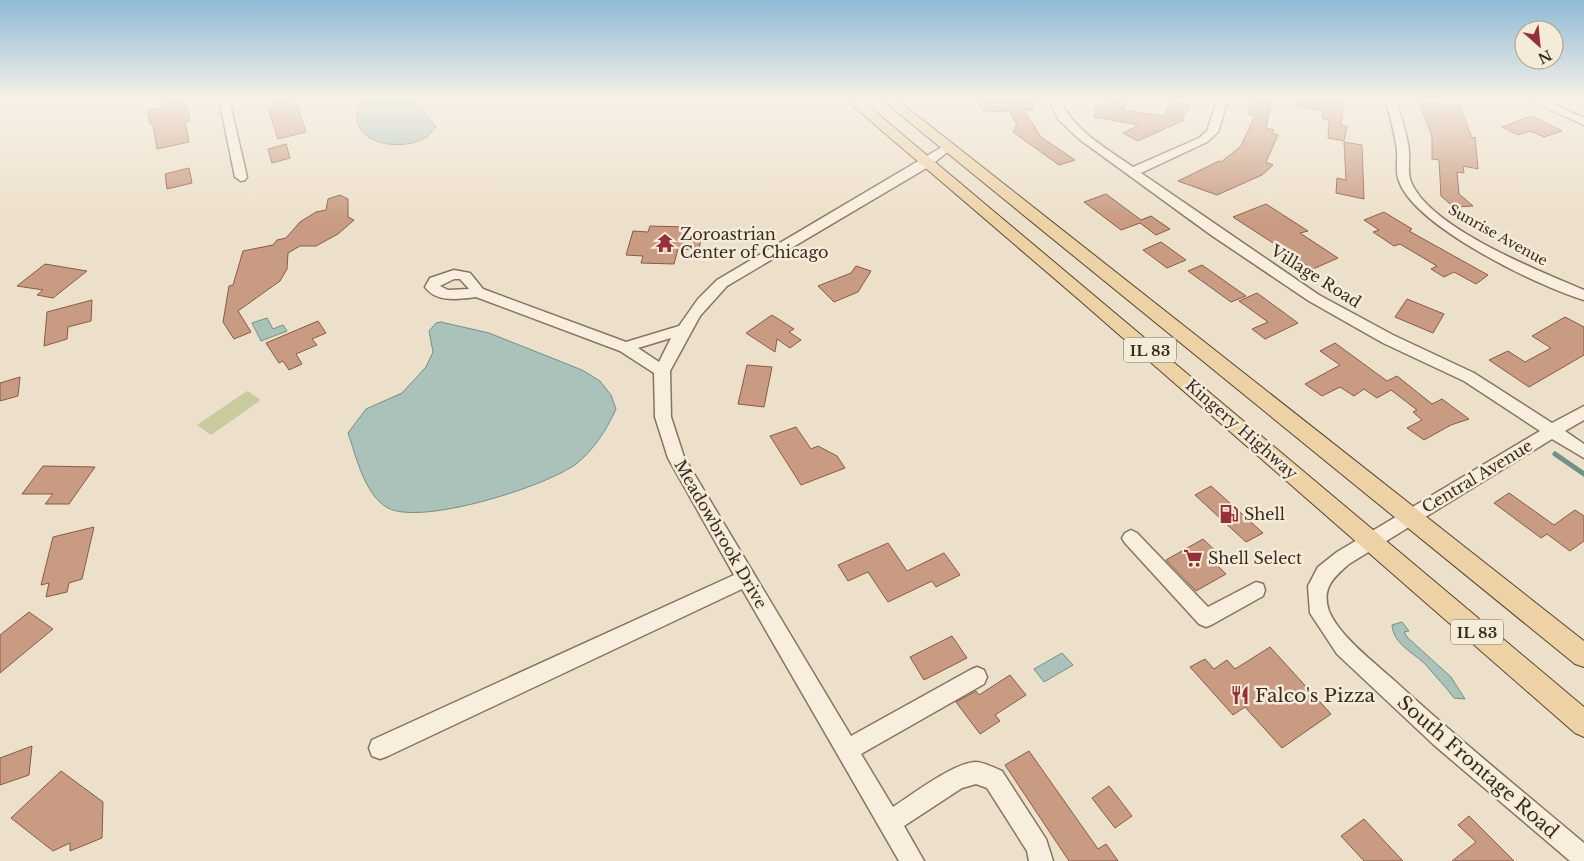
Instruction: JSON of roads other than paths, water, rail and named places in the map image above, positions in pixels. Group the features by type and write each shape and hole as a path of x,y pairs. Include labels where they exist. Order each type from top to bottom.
{"main road":[{"name":"Kingery Highway","path":"898,139 1090,299 1584,724"},
{"name":"Kingery Highway","path":"937,139 1584,656"}],"street":[{"path":"233,139 241,177"},
{"name":"Village Road","path":"1086,139 1314,298 1388,338 1469,377 1584,452"},
{"path":"1133,172 1204,139"},
{"name":"Sunrise Avenue","path":"1400,139 1405,182 1428,211 1458,233 1497,255 1584,295"},
{"path":"477,292 626,347 662,372 682,330 699,305 734,275 926,163 947,147"},
{"path":"626,347 682,330"},
{"name":"Meadowbrook Drive","path":"662,372 663,417 676,458 912,861"},
{"name":"Central Avenue","path":"1370,540 1584,412"},
{"path":"1131,538 1206,618 1256,590"},
{"name":"South Frontage Road","path":"1370,540 1325,573 1317,586 1320,613 1330,628 1344,648 1361,665 1449,744 1584,858"},
{"path":"380,748 746,578"},
{"path":"889,822 957,779 976,773 994,779 1038,847 1041,861"}],"lane":[{"path":"847,750 977,677"}],"waterway":[{"path":"1555,454 1584,474"}],"place":[{"name":"Zoroastrian Center of Chicago","path":"665,243"},
{"name":"Shell","path":"1229,514"},
{"name":"Shell Select","path":"1193,558"},
{"name":"Falco's Pizza","path":"1240,695"}]}
